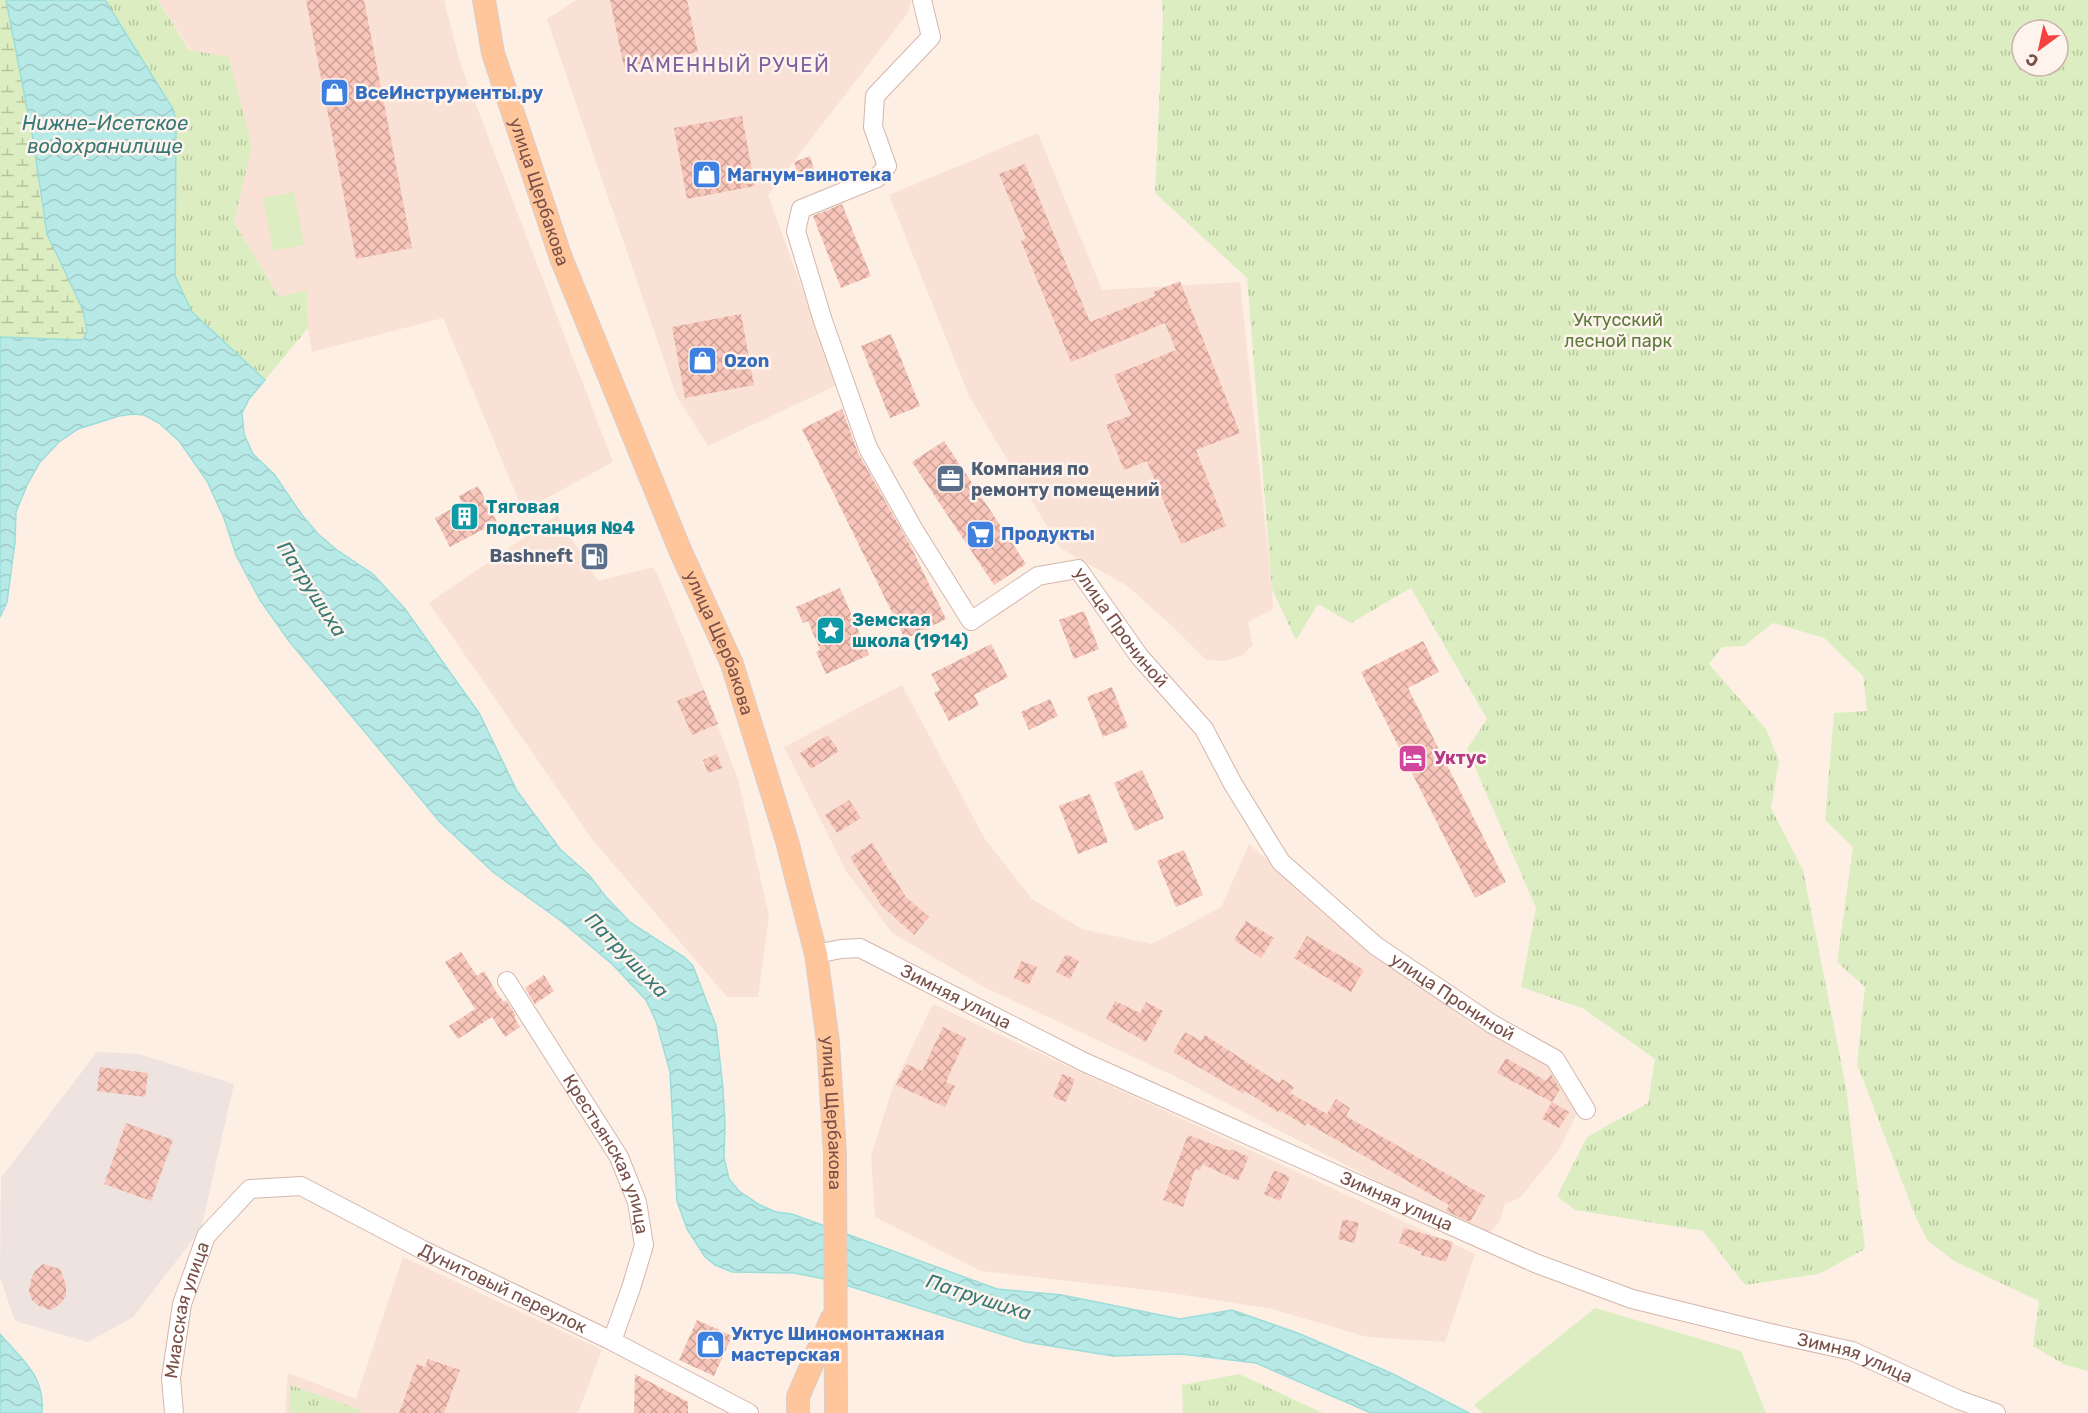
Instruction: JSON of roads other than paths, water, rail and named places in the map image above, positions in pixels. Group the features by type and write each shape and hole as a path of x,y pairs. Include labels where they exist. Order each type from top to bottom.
{"main road":[{"name":"улица Щербакова","path":"484,0 493,53 561,258 680,550 732,664 787,841 816,954 828,1042 836,1154 836,1413"},
{"name":"улица Щербакова","path":"798,1413 798,1397 836,1301"}],"street":[{"name":"улица Прониной","path":"922,0 931,37 875,96 873,127 887,166 877,178 801,209 796,231 823,321 868,447 914,530 971,621 1038,576 1078,569 1139,656 1204,729 1233,784 1281,862 1376,946 1492,1024 1555,1059 1586,1110"},
{"name":"Зимняя улица","path":"816,954 860,948 1084,1062 1535,1263 1632,1299 1852,1351 1959,1400 1996,1413"},
{"name":"Крестьянская улица","path":"507,981 619,1157 637,1202 644,1245 632,1288 612,1341"},
{"name":"Дунитовый переулок","path":"250,1189 302,1186 423,1251 612,1341 749,1413"},
{"name":"Миасская улица","path":"174,1413 171,1378 182,1304 206,1236 250,1189"}],"water":[{"name":"Нижне-Исетское водохранилище","path":"6,0 105,0 173,109 176,121 175,276 192,312 265,380 249,399 242,413 244,434 253,454 274,474 318,534 373,574 405,609 479,713 517,791 560,849 589,875 631,923 684,957 693,966 716,1026 723,1088 724,1157 729,1179 739,1191 760,1205 776,1212 792,1214 997,1289 1062,1295 1180,1319 1232,1310 1300,1334 1391,1373 1469,1413 1371,1413 1256,1363 1181,1354 1113,1356 1026,1342 830,1280 794,1273 732,1272 715,1265 705,1257 687,1229 677,1201 670,1072 656,1021 646,1000 612,964 561,921 493,872 440,822 289,641 260,600 236,555 224,518 207,481 179,441 159,423 144,415 133,414 78,429 59,442 40,462 16,512 15,542 7,602 0,617 0,337 81,340 87,331 83,310 47,234 33,139"},
{"path":"0,1334 24,1360 36,1378 40,1388 42,1413 0,1413"}],"place":[{"name":"ВсеИнструменты.ру","path":"334,93"},
{"name":"Магнум-винотека","path":"706,175"},
{"name":"Ozon","path":"703,361"},
{"name":"Компания по ремонту помещений","path":"950,479"},
{"name":"Тяговая подстанция №4","path":"465,517"},
{"name":"Продукты","path":"980,534"},
{"name":"Bashneft","path":"594,556"},
{"name":"Земская школа (1914)","path":"831,630"},
{"name":"Уктус","path":"1413,758"},
{"name":"Уктус Шиномонтажная мастерская","path":"710,1344"}],"district":[{"name":"КАМЕННЫЙ РУЧЕЙ","path":"728,65"}],"park label":[{"name":"Уктусский лесной парк","path":"1618,330"}],"water label":[{"name":"Патрушиха","path":"312,589"},
{"name":"Патрушиха","path":"627,955"},
{"name":"Патрушиха","path":"979,1297"}]}
